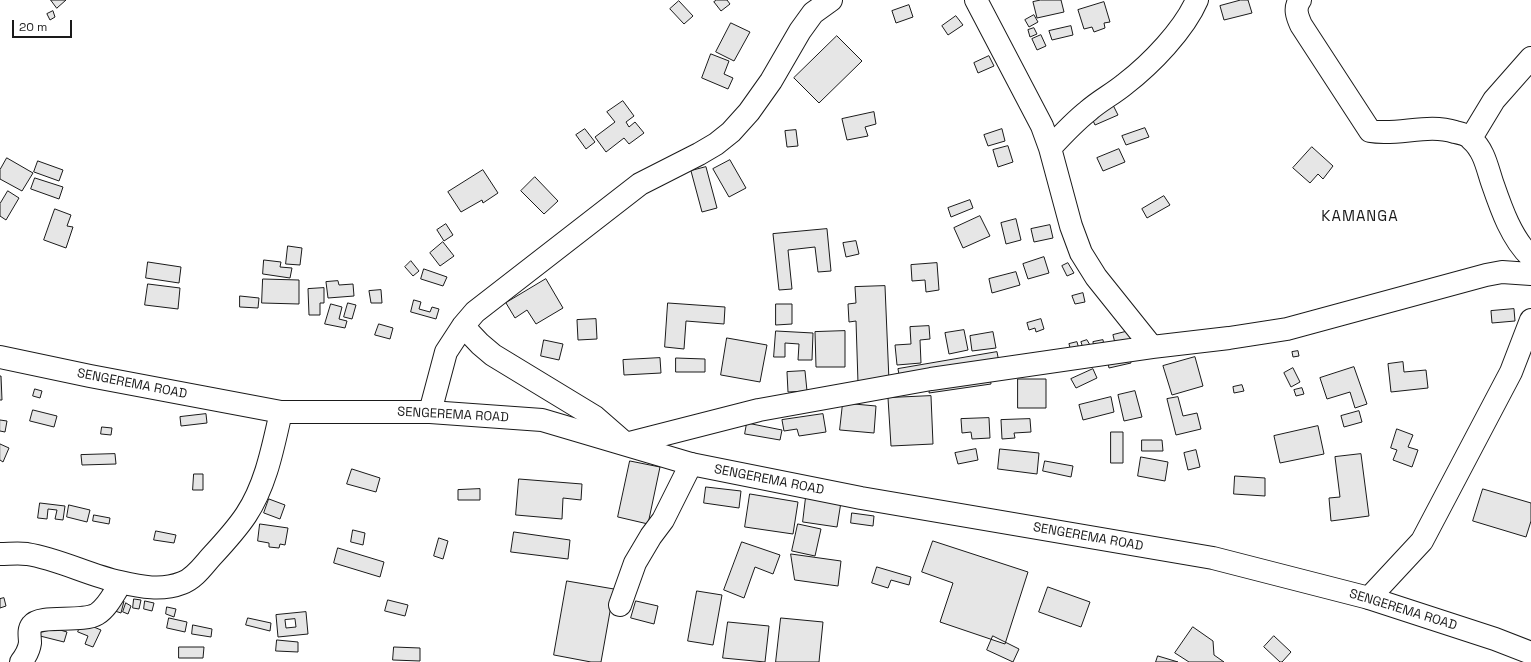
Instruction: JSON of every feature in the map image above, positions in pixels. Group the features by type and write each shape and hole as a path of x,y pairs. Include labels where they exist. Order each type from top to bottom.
{"street":[{"path":"430,412 446,352 463,326 475,312 640,184 699,154 716,144 731,132 749,112 771,81 800,31 813,13 831,0"},
{"path":"976,0 1042,126 1050,148 1071,226 1080,253 1096,277 1152,347"},
{"path":"1050,148 1082,115 1126,84 1147,64 1185,22 1197,0"},
{"path":"1300,0 1297,4 1297,14 1301,25 1370,131 1382,133 1438,128 1471,138 1482,152 1507,221 1523,249 1531,257"},
{"path":"1471,138 1494,100 1531,58"},
{"path":"463,326 490,352 595,417 626,444 759,410 931,379 1287,329 1486,275 1502,272 1531,274"},
{"path":"1369,598 1422,541 1511,372 1531,320"},
{"name":"SENGEREMA ROAD","path":"0,357 98,378 281,412 430,412 542,420 691,464 861,498 1213,558 1369,598 1495,639 1531,653"},
{"path":"0,554 26,554 53,560 94,575 151,588 165,588 184,582 193,576 230,537 247,514 262,482 281,412"},
{"path":"620,605 635,564 651,536 663,520 691,464"},
{"path":"21,662 26,656 30,644 29,631 32,625 38,620 88,617 97,614 107,604 121,582"}],"building":[{"path":"51,0 66,0 57,8"},
{"path":"717,0 727,0 730,4 721,11 714,2"},
{"path":"1041,0 1061,0 1064,12 1037,18 1033,2"},
{"path":"1241,0 1248,0 1252,13 1224,20 1220,6"},
{"path":"679,1 693,16 684,24 670,9"},
{"path":"1104,2 1110,22 1104,23 1105,28 1094,32 1092,27 1084,29 1078,10"},
{"path":"909,5 913,17 896,23 892,11"},
{"path":"53,11 55,17 50,20 47,14"},
{"path":"1034,15 1038,22 1029,27 1025,20"},
{"path":"956,16 963,25 948,35 942,26"},
{"path":"731,23 750,32 734,61 716,52"},
{"path":"1071,26 1073,35 1052,40 1049,31"},
{"path":"1034,28 1037,34 1030,37 1028,30"},
{"path":"1041,35 1046,46 1037,50 1032,39"},
{"path":"837,36 862,61 819,103 794,78"},
{"path":"711,54 729,61 724,74 733,78 728,89 702,78"},
{"path":"989,56 994,66 978,73 974,63"},
{"path":"623,101 634,116 626,122 629,127 635,122 644,133 629,144 624,138 606,152 595,137 615,122 607,112"},
{"path":"1113,105 1118,115 1095,125 1090,114"},
{"path":"874,112 876,124 865,127 868,136 847,140 842,119"},
{"path":"1145,128 1149,137 1126,145 1122,136"},
{"path":"585,129 595,142 586,149 576,135"},
{"path":"1002,129 1005,141 988,146 984,135"},
{"path":"796,130 798,146 787,147 785,131"},
{"path":"1008,146 1013,162 998,167 993,150"},
{"path":"1312,147 1333,166 1323,179 1318,174 1310,183 1293,168"},
{"path":"1119,149 1125,162 1103,171 1097,158"},
{"path":"7,158 33,173 22,191 0,179 0,170"},
{"path":"730,160 746,188 729,197 713,169"},
{"path":"38,161 63,170 59,181 34,172"},
{"path":"706,167 717,208 702,212 691,171"},
{"path":"483,170 498,193 483,203 482,200 461,212 448,192"},
{"path":"535,177 558,201 544,214 521,191"},
{"path":"35,178 63,187 59,199 31,189"},
{"path":"8,191 19,198 6,220 0,216 0,204"},
{"path":"1164,196 1170,205 1147,218 1142,209"},
{"path":"970,200 973,208 951,217 948,208"},
{"path":"55,209 71,215 67,226 73,227 66,248 44,240"},
{"path":"980,216 990,236 963,248 954,228"},
{"path":"1016,219 1021,240 1006,244 1001,223"},
{"path":"446,224 453,235 444,241 437,230"},
{"path":"1050,225 1053,238 1034,242 1031,229"},
{"path":"827,229 831,271 818,272 815,247 788,250 792,289 779,290 773,234"},
{"path":"856,241 859,254 846,257 843,243"},
{"path":"443,242 454,256 440,266 430,253"},
{"path":"288,246 302,248 300,265 286,264"},
{"path":"1044,257 1049,273 1028,279 1023,264"},
{"path":"264,260 281,262 280,267 292,268 290,278 263,274"},
{"path":"411,261 419,271 413,276 405,267"},
{"path":"148,262 181,267 179,283 146,278"},
{"path":"937,263 939,290 926,292 925,280 912,281 911,265"},
{"path":"1068,263 1074,273 1067,276 1062,266"},
{"path":"424,269 447,277 443,286 421,279"},
{"path":"1016,272 1020,285 992,293 989,279"},
{"path":"263,279 299,280 299,304 262,303"},
{"path":"546,279 563,308 536,324 527,310 515,318 506,303"},
{"path":"338,281 339,285 353,284 354,296 328,298 326,282"},
{"path":"148,284 180,288 178,309 145,305"},
{"path":"885,286 889,381 858,383 856,321 849,322 848,304 856,303 855,287"},
{"path":"324,288 324,303 320,303 320,315 309,315 308,289"},
{"path":"381,290 382,303 371,303 369,291"},
{"path":"1083,293 1085,302 1075,304 1072,296"},
{"path":"240,296 259,298 258,308 240,307"},
{"path":"414,300 421,302 419,309 430,312 432,307 439,309 436,319 411,312"},
{"path":"348,303 356,305 352,319 344,317"},
{"path":"668,303 725,307 724,324 686,321 684,349 665,347"},
{"path":"331,304 342,307 339,319 347,321 345,328 325,324"},
{"path":"776,304 792,304 792,324 776,325"},
{"path":"1514,309 1515,321 1492,323 1491,311"},
{"path":"596,319 597,339 578,340 577,320"},
{"path":"1041,319 1044,329 1036,332 1035,328 1029,330 1027,323"},
{"path":"379,324 393,328 390,339 375,335"},
{"path":"929,326 930,339 920,340 921,363 897,365 895,345 911,344 910,327"},
{"path":"964,330 968,350 949,354 945,333"},
{"path":"776,331 813,333 812,360 798,360 799,344 785,343 785,357 774,357"},
{"path":"845,331 845,367 816,367 815,332"},
{"path":"1129,331 1132,339 1115,343 1113,335"},
{"path":"993,332 996,348 972,351 970,336"},
{"path":"727,338 767,345 760,382 721,375"},
{"path":"544,340 563,344 559,360 541,356"},
{"path":"1087,340 1090,345 1083,348 1081,342"},
{"path":"1103,340 1104,345 1094,348 1093,342"},
{"path":"1077,342 1079,349 1071,351 1069,344"},
{"path":"1298,351 1299,356 1293,357 1292,352"},
{"path":"997,352 999,362 900,380 898,369"},
{"path":"1129,353 1131,363 1109,368 1107,359"},
{"path":"1195,357 1203,386 1172,395 1163,366"},
{"path":"660,358 661,373 624,375 623,360"},
{"path":"676,358 705,359 705,372 676,372"},
{"path":"1403,362 1404,372 1426,370 1428,388 1391,392 1388,364"},
{"path":"1354,367 1367,404 1355,408 1350,392 1327,399 1320,378"},
{"path":"1293,368 1300,382 1291,387 1284,373"},
{"path":"1093,369 1097,378 1076,388 1071,379"},
{"path":"805,371 807,391 788,392 787,372"},
{"path":"1,376 2,400 0,400"},
{"path":"990,376 991,384 929,393 930,385"},
{"path":"1018,379 1046,379 1046,408 1018,408"},
{"path":"1242,385 1244,391 1234,393 1233,387"},
{"path":"1302,388 1304,394 1296,396 1294,390"},
{"path":"35,389 42,391 40,398 33,396"},
{"path":"1135,391 1142,417 1124,421 1118,395"},
{"path":"931,396 933,444 891,446 888,398"},
{"path":"1111,397 1114,412 1083,420 1079,405"},
{"path":"1178,397 1183,416 1197,413 1201,429 1176,435 1167,399"},
{"path":"843,403 876,406 874,433 840,430"},
{"path":"33,410 57,416 54,427 30,421"},
{"path":"1359,411 1362,422 1344,427 1341,416"},
{"path":"206,414 207,423 181,426 180,417"},
{"path":"823,414 826,432 799,436 797,429 784,431 782,420"},
{"path":"989,418 990,438 972,439 971,432 962,433 961,419"},
{"path":"1030,419 1031,432 1014,433 1015,438 1002,439 1001,420"},
{"path":"0,420 7,421 5,432 0,431"},
{"path":"747,423 782,430 780,440 745,434"},
{"path":"1318,426 1324,454 1280,463 1274,436"},
{"path":"102,427 112,428 111,435 101,434"},
{"path":"1397,429 1413,435 1408,447 1418,450 1412,467 1393,460 1397,450 1391,448"},
{"path":"1111,432 1123,432 1123,463 1111,463"},
{"path":"1142,440 1162,440 1163,451 1142,451"},
{"path":"0,444 9,448 3,462 0,460"},
{"path":"976,449 978,460 958,464 955,453"},
{"path":"1000,449 1039,453 1037,474 998,469"},
{"path":"1196,450 1200,467 1188,470 1184,453"},
{"path":"115,454 116,464 82,465 81,455"},
{"path":"1361,454 1369,516 1331,521 1329,498 1340,497 1335,457"},
{"path":"1141,457 1168,462 1165,481 1138,476"},
{"path":"630,461 660,467 648,524 618,517"},
{"path":"1045,461 1073,466 1071,477 1043,471"},
{"path":"352,469 380,478 376,492 347,484"},
{"path":"194,474 203,474 203,490 193,490"},
{"path":"1235,476 1265,478 1265,496 1234,494"},
{"path":"519,479 582,484 581,500 563,498 562,519 516,515"},
{"path":"706,487 741,491 739,508 704,503"},
{"path":"480,489 480,500 458,500 458,490"},
{"path":"1483,489 1531,503 1531,521 1526,537 1473,521"},
{"path":"750,494 798,502 793,534 745,527"},
{"path":"806,497 841,502 837,527 803,522"},
{"path":"269,499 285,505 280,519 264,513"},
{"path":"40,503 65,506 63,520 55,519 57,510 48,509 47,519 38,518"},
{"path":"69,505 90,510 87,522 67,517"},
{"path":"852,513 874,516 873,526 851,523"},
{"path":"94,515 110,518 109,524 93,521"},
{"path":"260,524 288,528 285,545 280,544 279,548 269,547 269,543 258,541"},
{"path":"798,524 821,529 815,556 792,551"},
{"path":"353,530 365,533 363,545 351,542"},
{"path":"156,531 176,535 174,543 154,540"},
{"path":"514,532 570,540 568,559 511,552"},
{"path":"439,538 448,541 443,559 434,556"},
{"path":"933,541 1028,572 1005,644 940,622 953,583 922,572"},
{"path":"742,542 780,555 773,574 755,567 744,598 724,590"},
{"path":"338,548 384,562 380,577 334,563"},
{"path":"791,554 841,561 838,586 795,580"},
{"path":"877,567 911,577 909,585 891,580 888,588 872,583"},
{"path":"567,581 614,589 601,662 591,662 554,655"},
{"path":"1048,587 1090,602 1081,627 1039,612"},
{"path":"697,591 722,595 713,645 688,641"},
{"path":"4,598 6,606 0,608 0,599"},
{"path":"134,599 141,600 139,609 133,608"},
{"path":"118,600 124,601 121,613 115,611"},
{"path":"388,600 408,605 405,616 385,611"},
{"path":"145,601 154,603 152,611 144,609"},
{"path":"636,601 658,606 654,624 631,618"},
{"path":"126,603 131,606 128,614 123,612"},
{"path":"167,607 176,609 174,617 166,614"},
{"path":"306,612 308,634 278,637 276,615","holes":["295,619 296,627 286,628 285,620"]},
{"path":"169,618 187,622 185,632 167,628"},
{"path":"248,618 271,623 270,631 246,625"},
{"path":"781,618 823,622 819,662 776,662"},
{"path":"82,622 101,630 93,647 85,644 88,636 78,632"},
{"path":"728,622 769,626 765,662 723,658"},
{"path":"43,625 67,632 64,642 40,636"},
{"path":"193,625 212,629 211,637 192,634"},
{"path":"1193,627 1213,641 1214,655 1224,662 1189,662 1175,653"},
{"path":"993,636 1019,649 1013,662 987,650"},
{"path":"1274,636 1291,652 1282,662 1280,662 1264,647"},
{"path":"277,640 298,642 298,652 276,651"},
{"path":"179,647 204,647 203,658 179,658"},
{"path":"394,647 420,648 420,661 393,660"},
{"path":"1158,656 1178,662 1156,662"}],"district":[{"name":"KAMANGA","path":"1360,217"}]}
